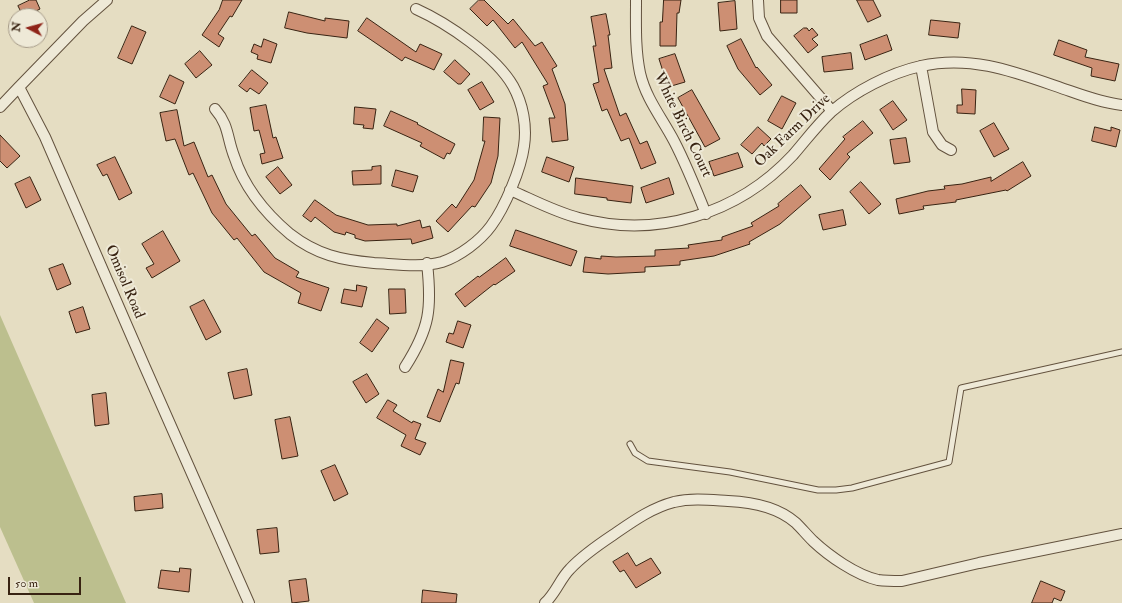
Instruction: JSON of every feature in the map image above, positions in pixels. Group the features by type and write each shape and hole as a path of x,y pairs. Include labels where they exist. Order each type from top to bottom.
{"street":[{"path":"0,107 83,21 107,0"},
{"name":"White Birch Court","path":"636,0 635,22 637,55 644,86 654,108 673,139 685,163 706,214"},
{"path":"758,0 759,18 767,36 832,111"},
{"path":"215,109 227,127 233,155 248,188 272,218 306,245 326,255 349,261 396,264 442,262 458,254 472,244 486,233 492,225 510,190 521,162 525,134 523,112 513,86 492,60 447,26 416,9"},
{"name":"Oak Farm Drive","path":"510,190 578,218 599,223 627,225 657,224 679,221 706,214 722,208 739,198 775,172 832,111 862,90 897,74 921,66 942,62 981,63 1027,76 1097,100 1122,105"},
{"path":"921,66 932,132 942,145 951,150"},
{"name":"Omisol Road","path":"19,87 45,137 249,603"},
{"path":"405,367 414,353 428,320 430,287 427,263"},
{"path":"545,603 555,592 571,567 596,547 643,514 663,506 690,500 733,501 755,505 784,514 836,559 868,576 889,581 902,581 979,563 1122,534"}],"lane":[{"path":"630,444 635,453 648,461 730,472 814,490 848,489 949,462 961,388 1122,352"}],"green space":[{"path":"0,315 126,603 34,603 0,527"}],"building":[{"path":"30,0 36,0 40,8 19,8 18,6"},
{"path":"223,0 242,0 232,17 230,16 218,34 224,38 219,47 202,35 219,10"},
{"path":"479,0 484,0 508,24 513,19 535,46 542,42 557,66 552,69 565,104 568,140 552,142 549,118 555,118 543,86 548,84 522,42 515,48 493,20 487,26 470,9"},
{"path":"664,0 681,0 679,13 677,13 676,46 660,46 660,22 662,22"},
{"path":"781,0 797,0 797,13 781,13"},
{"path":"857,0 873,0 881,16 868,22"},
{"path":"735,1 737,29 720,31 718,3"},
{"path":"289,12 325,21 325,18 349,21 347,38 307,33 285,28"},
{"path":"606,14 610,35 608,35 612,68 604,69 620,116 626,113 640,144 647,141 656,163 641,169 629,138 621,141 607,109 602,111 593,84 599,82 593,46 596,46 591,17"},
{"path":"367,18 416,52 420,44 442,54 434,70 405,57 402,61 358,31"},
{"path":"931,20 960,23 958,38 929,35"},
{"path":"132,26 146,32 132,64 118,58"},
{"path":"804,28 807,28 809,31 812,28 818,35 812,39 818,45 808,53 794,36"},
{"path":"887,35 892,50 865,60 860,45"},
{"path":"264,39 277,44 271,63 257,59 258,55 251,52 254,44 261,47"},
{"path":"741,39 756,68 757,67 772,85 760,95 738,69 727,46"},
{"path":"1059,40 1087,50 1085,57 1119,64 1115,81 1091,76 1092,68 1054,55"},
{"path":"200,51 212,65 196,78 185,64"},
{"path":"851,53 853,69 824,72 822,57"},
{"path":"675,54 685,82 668,87 659,59"},
{"path":"455,60 470,74 461,84 458,84 444,72"},
{"path":"252,70 268,83 259,94 250,88 247,92 239,86"},
{"path":"170,75 184,82 175,104 160,97"},
{"path":"482,82 494,102 480,110 468,90"},
{"path":"962,89 976,90 975,114 957,113 957,105 962,105"},
{"path":"692,90 720,139 705,147 678,98"},
{"path":"782,96 796,103 782,129 768,121"},
{"path":"893,101 907,120 893,130 880,110"},
{"path":"266,105 273,138 276,137 283,158 262,164 260,154 265,153 259,130 254,131 250,108"},
{"path":"355,107 376,109 373,129 363,128 364,125 354,124"},
{"path":"177,110 184,146 194,142 208,177 212,175 226,204 252,236 255,234 275,258 299,272 296,277 329,288 321,311 298,303 301,293 264,272 237,238 234,240 212,213 193,173 189,175 175,139 166,141 160,113"},
{"path":"391,111 418,123 417,124 455,144 450,154 447,153 444,159 420,146 422,143 384,126"},
{"path":"484,117 500,118 498,156 491,183 475,207 472,206 448,232 436,221 452,204 456,208 474,180 485,141 483,141"},
{"path":"863,121 873,133 847,154 850,157 830,180 819,169 845,139 843,137"},
{"path":"994,123 1009,149 994,157 980,131"},
{"path":"758,127 771,139 764,146 762,143 752,154 741,145"},
{"path":"1095,127 1111,131 1111,127 1120,130 1116,147 1092,141"},
{"path":"0,135 20,156 7,168 0,161"},
{"path":"906,138 910,162 894,164 890,140"},
{"path":"738,153 743,167 714,176 709,162"},
{"path":"115,157 132,193 119,200 107,174 103,176 97,165"},
{"path":"547,157 574,167 569,182 542,172"},
{"path":"1023,162 1031,176 1007,191 956,200 956,202 923,206 924,209 899,214 896,199 928,191 945,189 944,186 962,184 991,177 991,181"},
{"path":"381,166 381,184 353,185 352,171 372,170 372,167"},
{"path":"278,167 292,185 280,194 266,177"},
{"path":"396,170 418,176 413,192 392,186"},
{"path":"30,177 41,200 26,208 15,184"},
{"path":"576,178 633,186 631,203 575,194"},
{"path":"669,178 674,194 646,203 641,188"},
{"path":"861,182 881,204 869,214 850,192"},
{"path":"801,185 811,197 780,224 749,242 750,244 714,256 680,261 680,265 645,267 645,272 608,274 583,272 585,257 601,259 601,256 655,256 655,250 689,248 688,245 722,240 722,237 753,226 751,223 779,206 778,204"},
{"path":"315,200 336,215 368,225 397,224 397,226 420,220 422,228 430,226 433,238 412,244 411,239 365,241 355,238 355,235 346,232 345,235 334,232 315,217 311,222 303,216"},
{"path":"843,210 846,225 823,230 819,215"},
{"path":"516,230 577,251 571,266 510,246"},
{"path":"163,231 180,261 152,278 146,268 154,264 142,244"},
{"path":"506,258 515,271 495,285 494,284 465,307 455,294 478,276 479,277"},
{"path":"63,264 71,284 57,290 49,269"},
{"path":"357,285 367,287 362,307 341,303 344,289 356,291"},
{"path":"389,289 405,289 406,313 390,314"},
{"path":"204,300 221,332 206,340 190,307"},
{"path":"83,307 90,329 76,333 69,312"},
{"path":"377,319 389,328 372,352 360,343"},
{"path":"458,321 471,325 463,348 446,342 449,333 453,334"},
{"path":"451,360 464,363 459,384 456,383 440,422 427,417 438,389 443,392"},
{"path":"247,369 252,395 234,399 228,373"},
{"path":"367,374 379,394 366,403 353,382"},
{"path":"106,393 109,424 95,426 92,395"},
{"path":"388,400 397,405 393,411 412,423 413,421 421,424 415,439 426,443 420,455 401,446 406,435 377,418"},
{"path":"290,417 298,456 282,459 275,420"},
{"path":"335,465 348,494 334,501 321,471"},
{"path":"162,494 163,508 135,511 134,497"},
{"path":"277,528 279,552 260,554 257,530"},
{"path":"628,553 636,566 651,558 661,573 636,588 624,570 620,572 613,562"},
{"path":"180,568 191,569 189,592 158,588 161,570 179,572"},
{"path":"306,579 309,601 292,603 289,581"},
{"path":"1041,581 1065,591 1061,601 1054,598 1052,603 1032,603"},
{"path":"423,590 457,594 456,603 422,603"}]}
